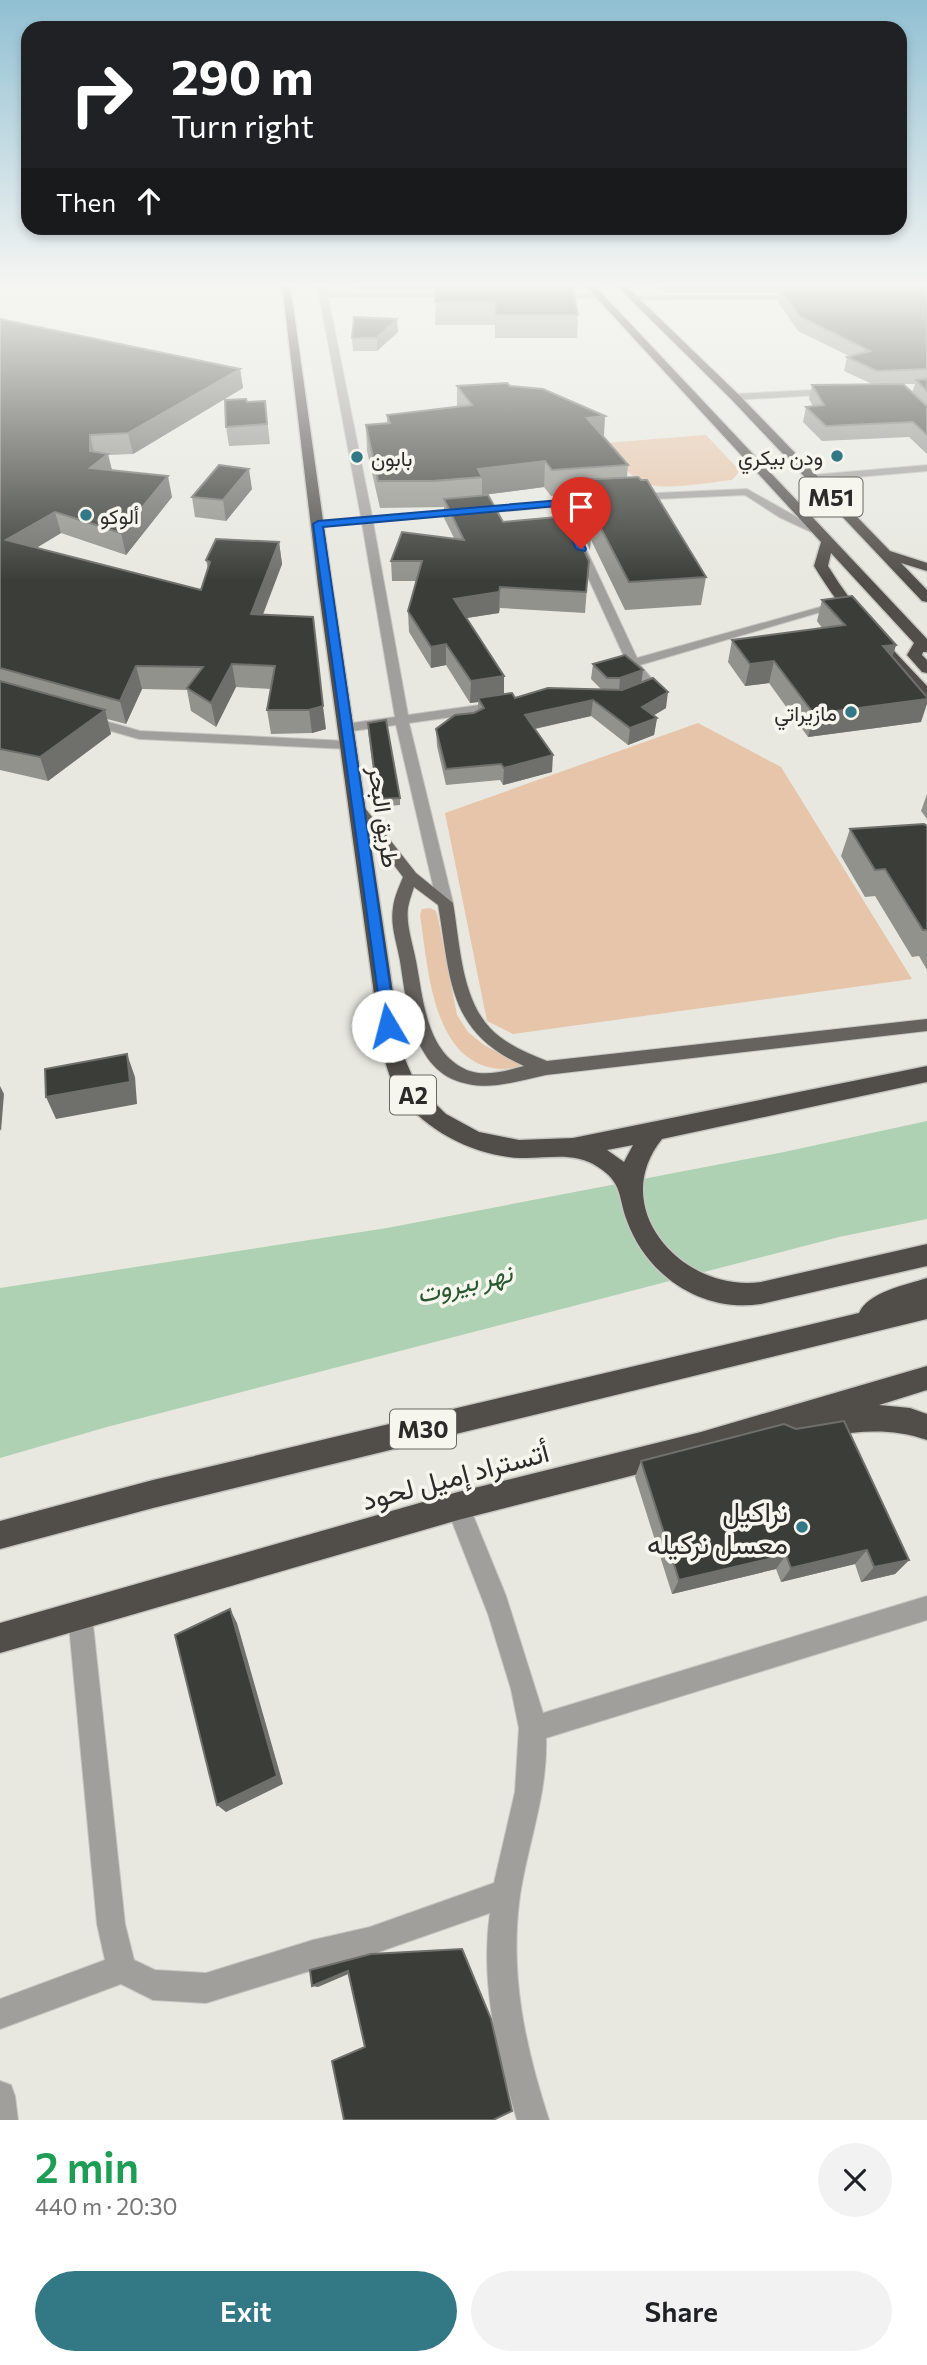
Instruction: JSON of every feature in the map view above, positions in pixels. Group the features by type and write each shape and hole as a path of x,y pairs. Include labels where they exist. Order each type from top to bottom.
{"highway":[{"name":"طريق البحر","path":"299,383 392,1052 407,1090 438,1120 474,1140 519,1149 573,1147 655,1132 927,1074"},
{"name":"M51","path":"679,383 924,645"},
{"name":"M51","path":"720,383 927,598"},
{"path":"827,542 821,566 845,604 927,695"},
{"path":"888,555 927,567"},
{"path":"924,645 914,655 927,669"},
{"path":"655,1132 640,1149 629,1182 634,1209 647,1240 671,1267 702,1287 718,1293 755,1295 927,1255"},
{"name":"A2","path":"573,1147 599,1154 617,1166 629,1182"},
{"path":"848,1326 895,1300 927,1289"},
{"name":"أتستراد إميل لحود","path":"0,1535 153,1494 927,1308"},
{"name":"أتستراد إميل لحود","path":"0,1638 458,1506 701,1445 927,1378"},
{"path":"701,1445 867,1417 893,1417 927,1427"}],"main road":[{"path":"356,806 411,877 445,903 464,995 474,1020 499,1045 546,1068"},
{"path":"411,877 400,910 416,1014 428,1042 454,1071 470,1079 483,1080 546,1068 927,1024"}],"street":[{"path":"341,383 368,521 373,565 402,721 445,903"},
{"path":"735,397 847,392"},
{"path":"815,481 927,468"},
{"path":"815,481 927,474"},
{"path":"627,497 747,492 783,515 815,530"},
{"path":"318,524 614,499"},
{"path":"561,503 633,663 649,690"},
{"path":"633,663 845,604"},
{"path":"345,728 513,704"},
{"path":"76,717 139,735 348,745"},
{"path":"458,1506 488,1572 521,1677 532,1728 528,1787 520,1838 506,1893 499,1944 502,2001 511,2051 533,2120"},
{"path":"532,1728 927,1608"},
{"path":"80,1615 111,1924 122,1969"},
{"path":"0,2014 122,1969 153,1985 206,1988 313,1955 370,1941 506,1893"},
{"path":"0,2096 2,2120"}],"shaded area":[{"path":"706,435 740,471 732,480 671,486 647,484 630,473 605,443"},
{"path":"698,723 781,767 912,979 513,1034 487,1021 445,813"},
{"path":"430,908 436,911 438,918 457,1015 468,1032 484,1045 507,1057 532,1065 498,1069 472,1060 457,1046 445,1028 430,982 420,915 422,909"}],"water":[{"name":"نهر بيروت","path":"927,1121 927,1219 839,1237 107,1427 0,1458 0,1288 387,1228 784,1152"}],"building":[{"path":"0,383 216,383 128,433 90,435 90,451 108,454 90,468 168,476 121,533 55,512 6,540 201,590 210,562 206,560 216,539 279,542 251,614 313,617 323,706 309,710 267,710 275,666 232,664 211,703 187,688 203,667 136,666 120,701 0,668"},
{"path":"507,383 510,386 543,389 605,416 587,418 628,465 552,470 545,461 478,469 482,477 378,481 366,425 390,423 387,415 472,405 457,386"},
{"path":"919,383 927,383 927,391"},
{"path":"903,384 927,406 927,435 913,422 826,426 806,407 824,405 812,385"},
{"path":"246,399 247,402 265,401 267,424 226,427 225,400"},
{"path":"219,465 249,469 223,500 192,497"},
{"path":"638,477 647,480 706,577 629,582 593,513 592,523 585,508 590,507 577,480"},
{"path":"488,495 503,522 568,516 589,561 586,592 500,587 499,592 454,599 504,676 471,681 446,644 431,647 408,611 422,561 391,561 402,532 464,540 444,499"},
{"path":"852,596 896,645 883,646 927,699 814,714 774,661 750,664 732,640 845,625 822,600"},
{"path":"625,655 643,670 620,678 607,678 593,664"},
{"path":"653,678 668,692 642,707 657,718 630,728 593,700 525,715 553,755 504,768 501,764 446,769 436,729 455,715 474,713 484,708 478,698 512,693 515,698 548,688 622,690"},
{"path":"0,681 105,710 40,757 0,749"},
{"path":"386,720 400,798 378,799 368,723"},
{"path":"924,824 927,826 927,930 923,930 885,869 875,870 850,829"},
{"path":"127,1054 130,1082 46,1097 45,1069"},
{"path":"844,1421 909,1560 874,1567 867,1550 791,1568 786,1555 679,1580 641,1461 784,1424 796,1429"},
{"path":"230,1609 277,1776 217,1805 175,1635"},
{"path":"462,1949 491,2019 512,2111 493,2120 344,2120 332,2061 365,2047 348,1971 312,1986 310,1970 371,1954"}],"place":[{"name":"ودن بيكري","path":"837,456"},
{"name":"بابون","path":"357,457"},
{"name":"ألوكو","path":"86,515"},
{"name":"مازيراتي","path":"851,712"},
{"name":"نراكيل معسل نركيله","path":"802,1527"}],"route":[{"path":"388,1026 318,524 561,503 581,549"}]}
